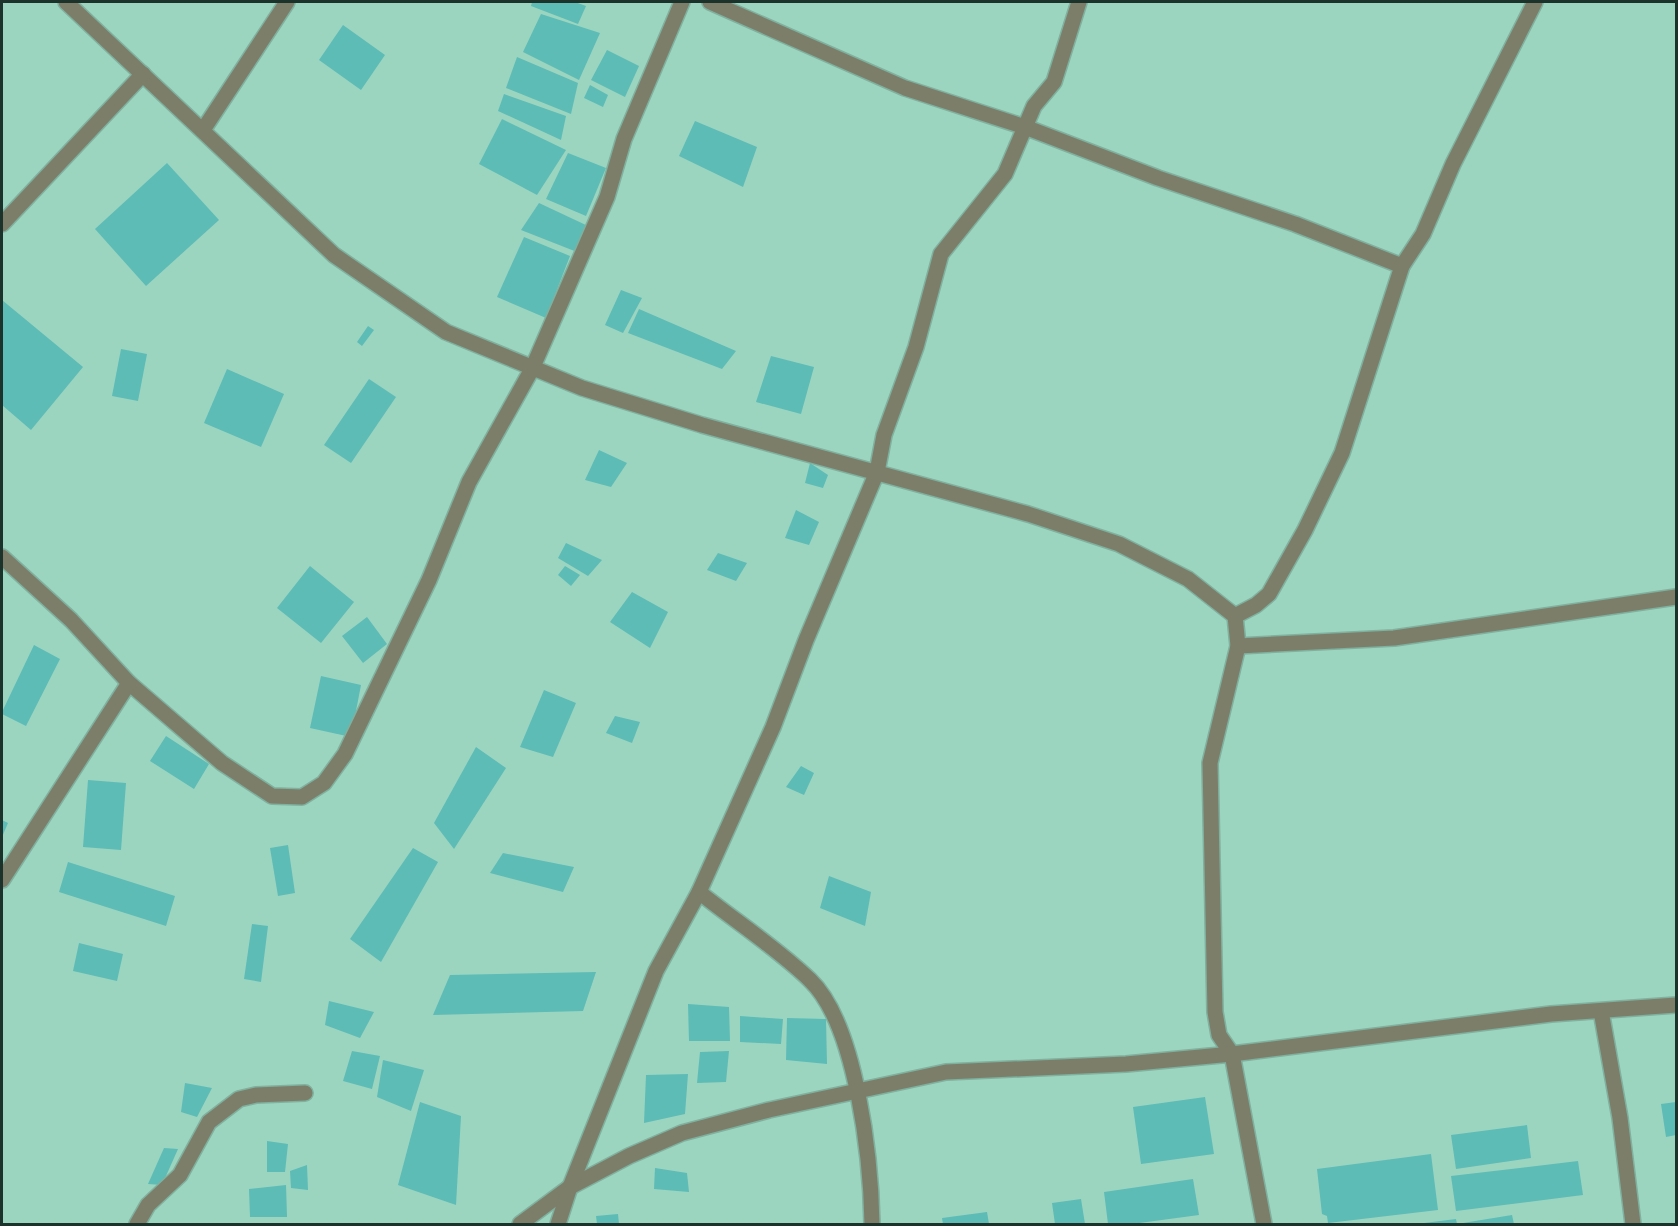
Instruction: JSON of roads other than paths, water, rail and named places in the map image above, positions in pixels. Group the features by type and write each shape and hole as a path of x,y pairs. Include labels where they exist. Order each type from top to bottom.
{"street":[{"path":"66,2 334,255 446,332 582,388 702,425 1028,514 1119,544 1188,579 1235,616 1238,646 1210,763 1215,1012 1219,1035 1232,1054 1264,1224"},
{"path":"203,130 287,2"},
{"path":"2,557 71,620 129,683 222,763 272,796 302,797 324,783 345,754 429,580 469,482 532,369 608,197 624,139 682,2"},
{"path":"710,2 905,88 1025,127 1158,178 1295,224 1402,266"},
{"path":"558,1224 570,1186 656,971 699,892 773,726 806,640 877,472 884,435 916,346 941,254 1005,174 1034,106 1054,82 1079,2"},
{"path":"1235,616 1256,605 1269,594 1305,530 1342,453 1402,266 1423,234 1453,164 1535,2"},
{"path":"2,224 143,74"},
{"path":"1238,646 1394,639 1677,597"},
{"path":"2,880 129,683"},
{"path":"699,892 811,981 829,1004 859,1090 872,1189 872,1224"},
{"path":"520,1224 570,1186 629,1156 682,1133 769,1110 946,1072 1046,1069 1232,1054 1551,1014 1677,1005"},
{"path":"1601,1011 1620,1118 1633,1224"},
{"path":"137,1224 148,1205 180,1175 209,1122 239,1099 256,1095 305,1093"}]}
